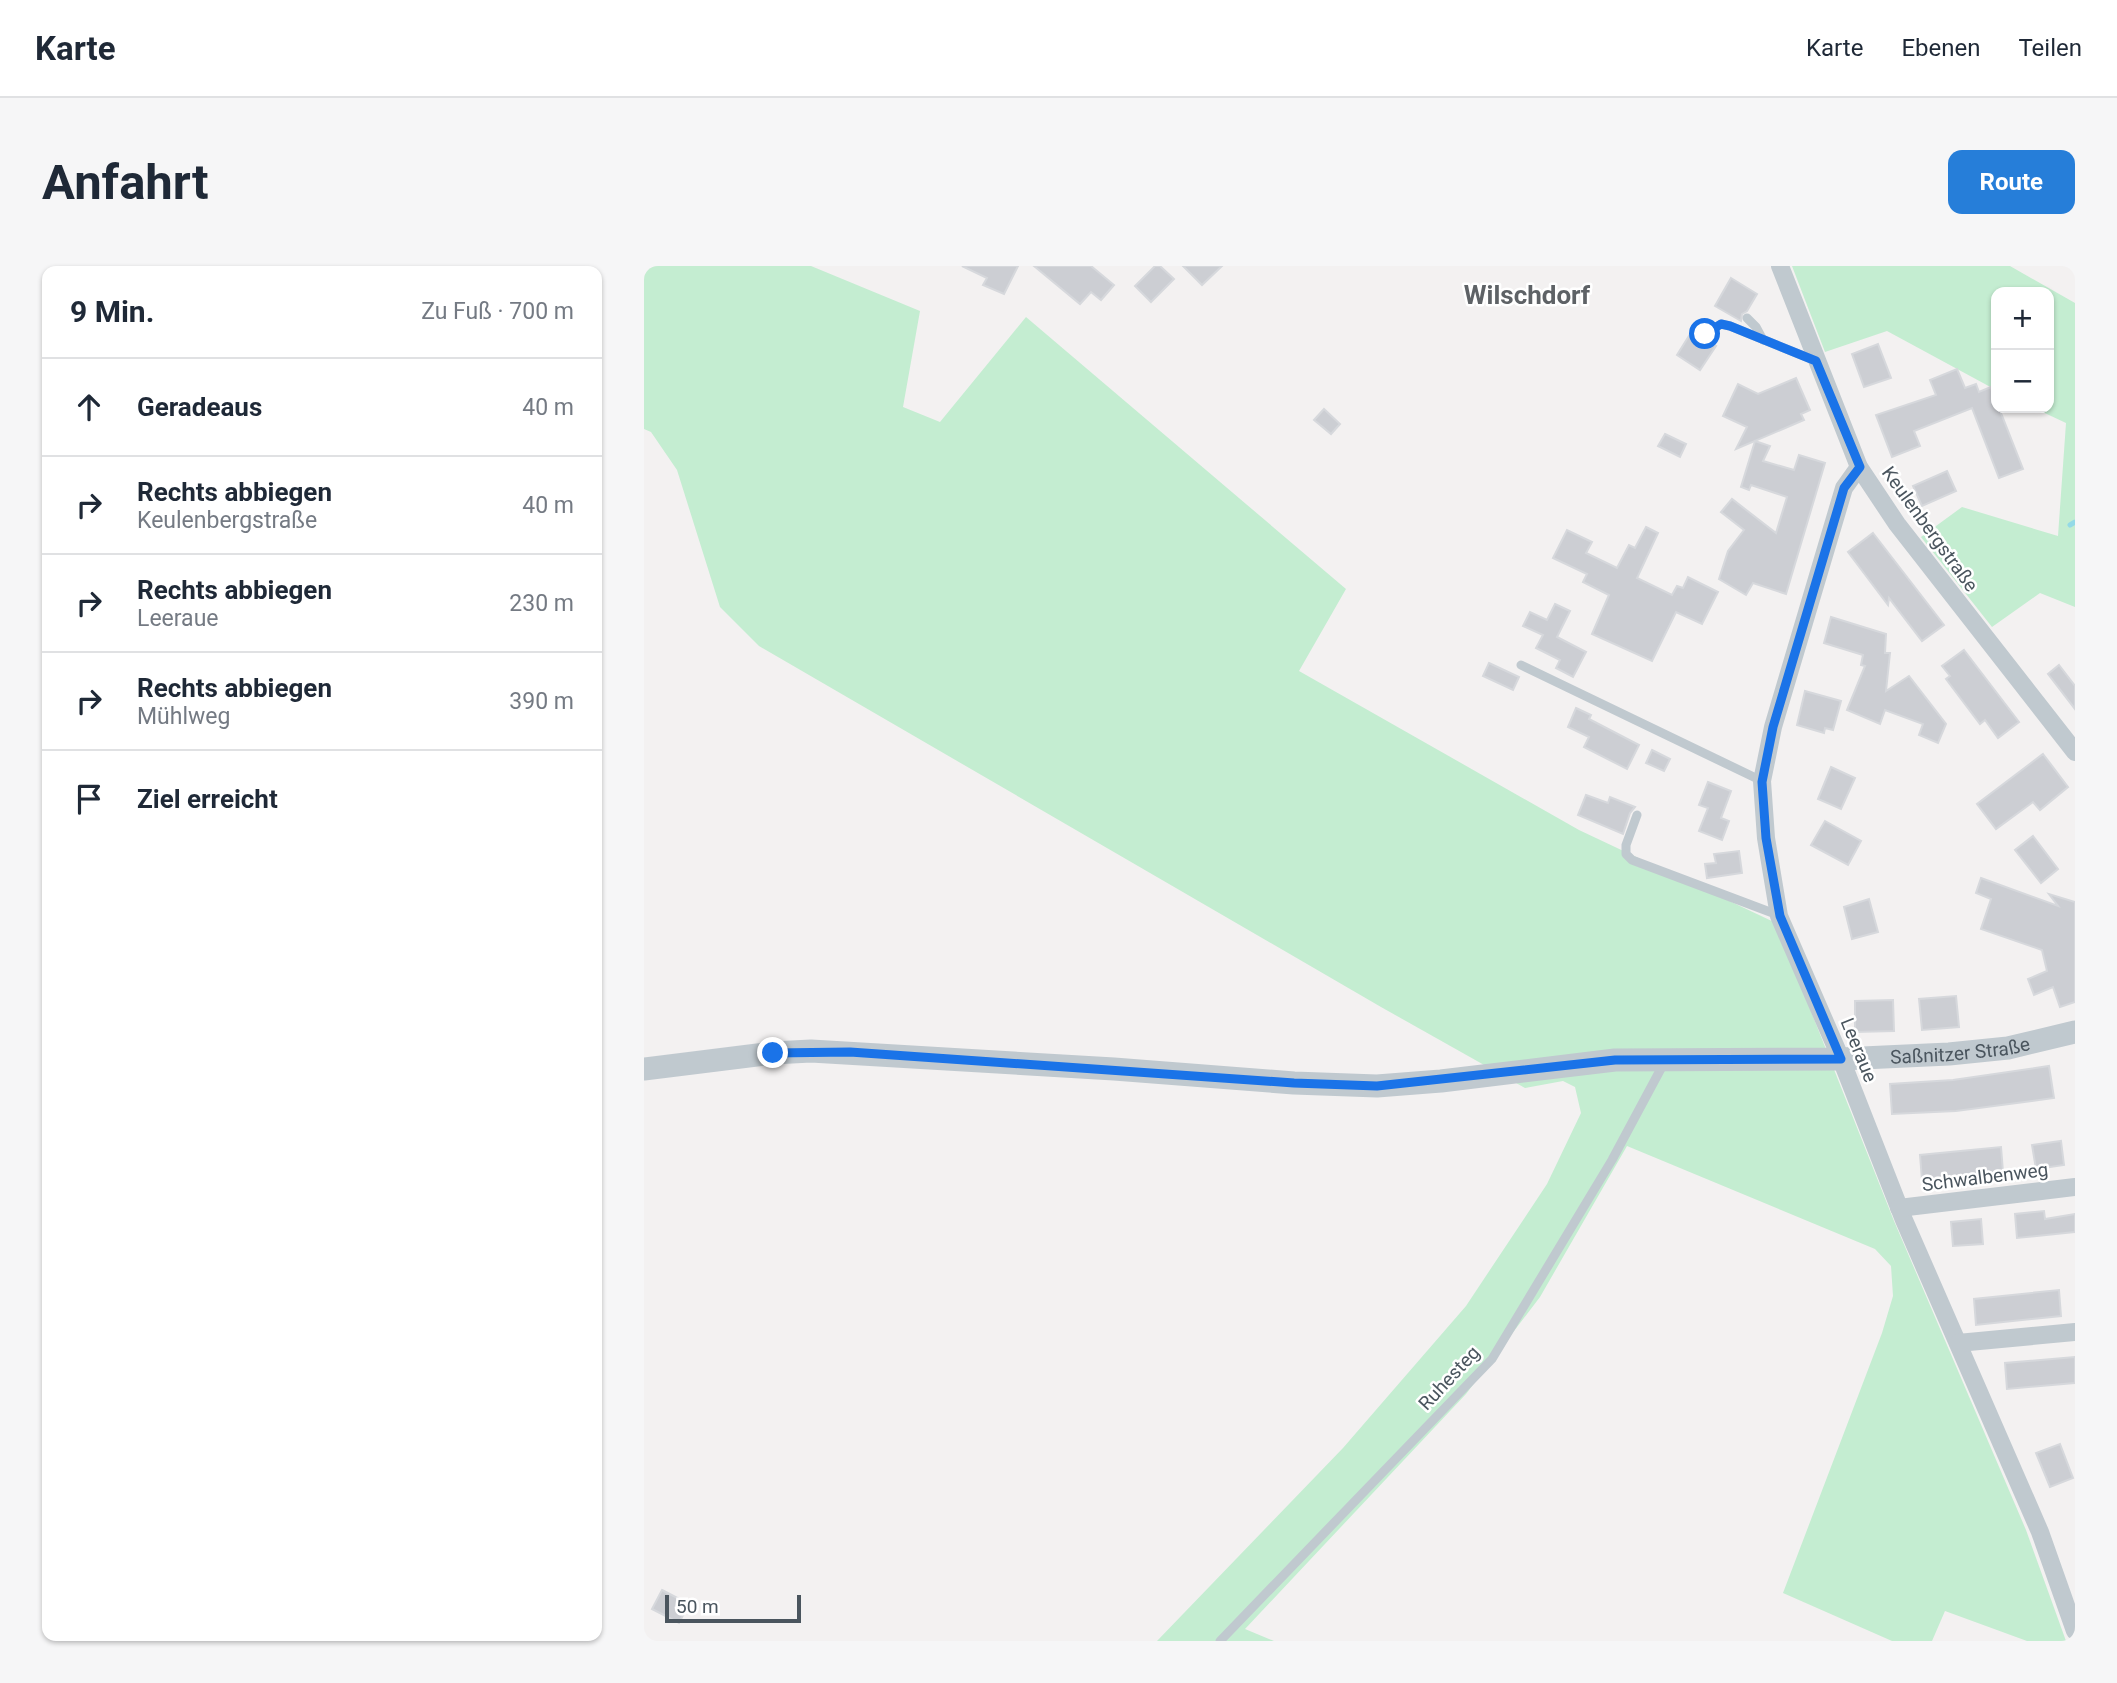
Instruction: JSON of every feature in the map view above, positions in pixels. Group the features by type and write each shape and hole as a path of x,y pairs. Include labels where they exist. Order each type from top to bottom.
{"street":[{"name":"Keulenbergstraße","path":"1780,266 1860,467 1897,524 2075,752"},
{"name":"Leeraue","path":"1860,467 1844,488 1773,727 1762,782 1766,838 1780,916 1841,1059 1899,1208 2040,1532 2075,1632"},
{"name":"Saßnitzer Straße","path":"644,1069 773,1053 824,1051 1294,1083 1377,1086 1602,1061 1667,1058 1841,1059 1949,1054 2008,1048 2075,1032"},
{"name":"Schwalbenweg","path":"1899,1208 2075,1187"},
{"path":"1958,1343 2075,1332"}],"lane":[{"path":"1747,318 1763,340"},
{"path":"1705,334 1721,324 1816,361"},
{"path":"1521,665 1762,782"},
{"path":"1637,815 1626,845 1626,854 1632,860 1780,916"},
{"name":"Ruhesteg","path":"1220,1641 1492,1359 1612,1160 1667,1058"}],"green space":[{"path":"644,266 811,266 920,311 903,407 940,422 1026,317 1346,589 1299,671 1579,830 1776,923 1894,1221 2026,1530 2066,1641 2027,1641 1945,1611 1932,1641 1892,1641 1783,1593 1882,1333 1893,1296 1891,1266 1875,1249 1627,1146 1540,1297 1466,1394 1245,1629 1274,1641 1157,1641 1343,1448 1466,1306 1547,1184 1581,1113 1575,1087 1563,1081 1525,1088 759,646 720,607 677,470 651,432 644,429"},
{"path":"1792,266 2010,266 2047,287 1991,287 1991,387 1887,331 1825,352"},
{"path":"2054,291 2075,303 2075,607 2040,593 1992,627 1921,537 1962,507 2058,536 2066,423 2045,413 2054,413"}],"building":[{"path":"962,266 1018,266 1004,294 983,285 987,278"},
{"path":"1034,266 1091,266 1114,285 1101,300 1091,292 1080,304"},
{"path":"1155,266 1160,266 1174,279 1151,302 1135,286"},
{"path":"1183,266 1222,266 1202,285"},
{"path":"1731,278 1757,294 1747,311 1742,314 1741,321 1715,306"},
{"path":"1692,331 1701,340 1716,346 1700,370 1677,355"},
{"path":"1878,344 1891,378 1864,387 1852,354"},
{"path":"1957,369 1965,388 1976,384 1979,392 1991,387 1991,413 2001,413 2023,469 1999,478 1972,408 1914,431 1920,446 1892,457 1876,415 1936,395 1930,380"},
{"path":"1796,378 1810,410 1801,414 1804,420 1736,449 1747,427 1723,416 1738,384 1758,394"},
{"path":"1324,409 1340,424 1331,434 1314,420"},
{"path":"1665,434 1686,444 1680,457 1658,446"},
{"path":"1755,441 1770,446 1763,461 1794,470 1799,455 1825,463 1786,594 1753,583 1746,595 1719,579 1728,551 1744,530 1721,512 1732,499 1776,533 1787,497 1751,485 1749,490 1741,487"},
{"path":"1947,471 1956,491 1922,506 1913,486"},
{"path":"1646,527 1658,533 1637,578 1672,595 1677,586 1683,588 1688,577 1718,592 1702,624 1676,612 1652,661 1592,634 1609,595 1583,582 1587,574 1553,558 1567,530 1592,542 1586,553 1617,568 1629,545 1635,548"},
{"path":"1873,533 1944,625 1922,641 1889,598 1888,605 1848,552"},
{"path":"1555,604 1570,611 1557,637 1586,652 1573,677 1556,668 1560,660 1536,648 1543,635 1523,626 1530,612 1547,620"},
{"path":"1831,617 1886,634 1885,653 1890,653 1886,691 1909,676 1946,724 1938,743 1919,735 1923,724 1885,710 1880,724 1847,710 1865,666 1861,665 1863,655 1824,643"},
{"path":"1964,650 2019,722 1998,738 1985,720 1980,724 1946,679 1950,676 1942,666"},
{"path":"1489,663 1519,677 1513,690 1483,676"},
{"path":"2059,665 2075,686 2075,709 2048,674"},
{"path":"1805,691 1841,701 1833,730 1825,728 1824,733 1797,725"},
{"path":"1576,708 1591,715 1589,719 1639,745 1627,769 1584,747 1589,737 1568,727"},
{"path":"1652,750 1670,759 1664,771 1646,763"},
{"path":"2043,754 2068,787 2040,810 2033,802 1996,829 1977,804"},
{"path":"1831,767 1855,778 1841,809 1818,799"},
{"path":"1708,782 1731,791 1721,818 1729,821 1722,840 1699,831 1708,808 1699,805"},
{"path":"1586,795 1608,803 1610,797 1635,807 1630,813 1623,834 1578,815"},
{"path":"1825,821 1861,841 1848,865 1811,845"},
{"path":"2033,836 2058,869 2041,883 2015,850"},
{"path":"1739,851 1742,873 1707,878 1705,864 1716,863 1714,854"},
{"path":"1981,878 2058,906 2049,894 2075,902 2075,1002 2060,1007 2053,987 2034,995 2028,979 2047,971 2042,950 1981,929 1991,899 1976,893"},
{"path":"1869,899 1878,932 1852,939 1844,907"},
{"path":"1956,996 1959,1027 1922,1030 1919,999"},
{"path":"1893,1000 1894,1031 1855,1032 1855,1001"},
{"path":"2049,1066 2054,1098 1956,1111 1892,1114 1890,1084 1953,1080"},
{"path":"2061,1141 2064,1165 2036,1169 2032,1145"},
{"path":"2001,1147 2003,1172 1922,1180 1920,1155"},
{"path":"2044,1211 2045,1219 2075,1214 2075,1232 2017,1238 2015,1214"},
{"path":"1981,1219 1983,1244 1953,1246 1951,1222"},
{"path":"2059,1290 2061,1316 1976,1325 1974,1299"},
{"path":"2075,1357 2075,1383 2007,1389 2005,1363"},
{"path":"2060,1444 2073,1478 2050,1487 2036,1453"},
{"path":"662,1590 689,1604 679,1623 652,1609"}],"waterway":[{"path":"2070,525 2075,522"}],"district":[{"name":"Wilschdorf","path":"1527,295"}],"route":[{"path":"773,1053 850,1052 1294,1083 1377,1086 1615,1060 1841,1059 1780,916 1766,838 1762,782 1773,727 1844,488 1860,467 1816,361 1730,326 1721,324 1705,334"}]}
